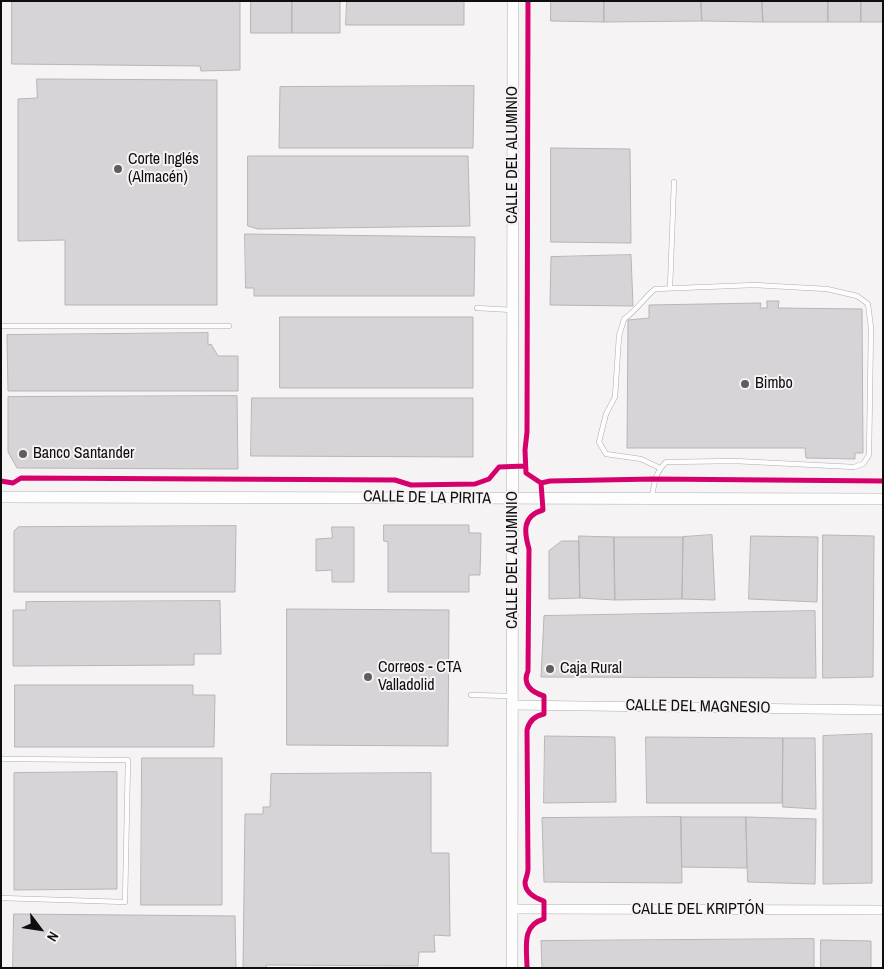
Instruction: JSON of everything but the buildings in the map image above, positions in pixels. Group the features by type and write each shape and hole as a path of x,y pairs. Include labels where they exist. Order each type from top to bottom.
{"street":[{"name":"CALLE DEL ALUMINIO","path":"512,968 513,1"},
{"name":"CALLE DE LA PIRITA","path":"1,497 883,499"},
{"name":"CALLE DEL MAGNESIO","path":"512,700 883,710"},
{"name":"CALLE DEL KRIPTÓN","path":"512,910 883,910"}],"lane":[{"path":"670,288 674,182"},
{"path":"652,499 654,478 666,462 735,461 854,467 863,464 869,455 871,328 868,304 857,296 827,289 754,285 655,289 633,313 624,319 619,336 615,397 606,414 599,442 606,454 641,458 660,468"},
{"path":"476,308 513,310"},
{"path":"1,326 229,326"},
{"path":"471,695 512,700"},
{"path":"1,759 128,760 125,902 1,898"}],"cycle path":[{"path":"528,1 526,473 541,483 550,481 654,479 883,481"},
{"path":"1,481 13,483 21,478 395,480 411,485 475,484 489,479 499,467 525,466"},
{"path":"527,968 526,945 529,932 532,926 544,919 544,901 534,897 525,886 528,869 527,730 532,719 544,714 544,696 532,690 526,680 528,671 529,549 526,525 531,516 543,510 541,483"}],"place":[{"name":"Corte Inglés (Almacén)","path":"118,169"},
{"name":"Bimbo","path":"745,384"},
{"name":"Banco Santander","path":"23,454"},
{"name":"Caja Rural","path":"550,669"},
{"name":"Correos - CTA Valladolid","path":"368,677"}]}
